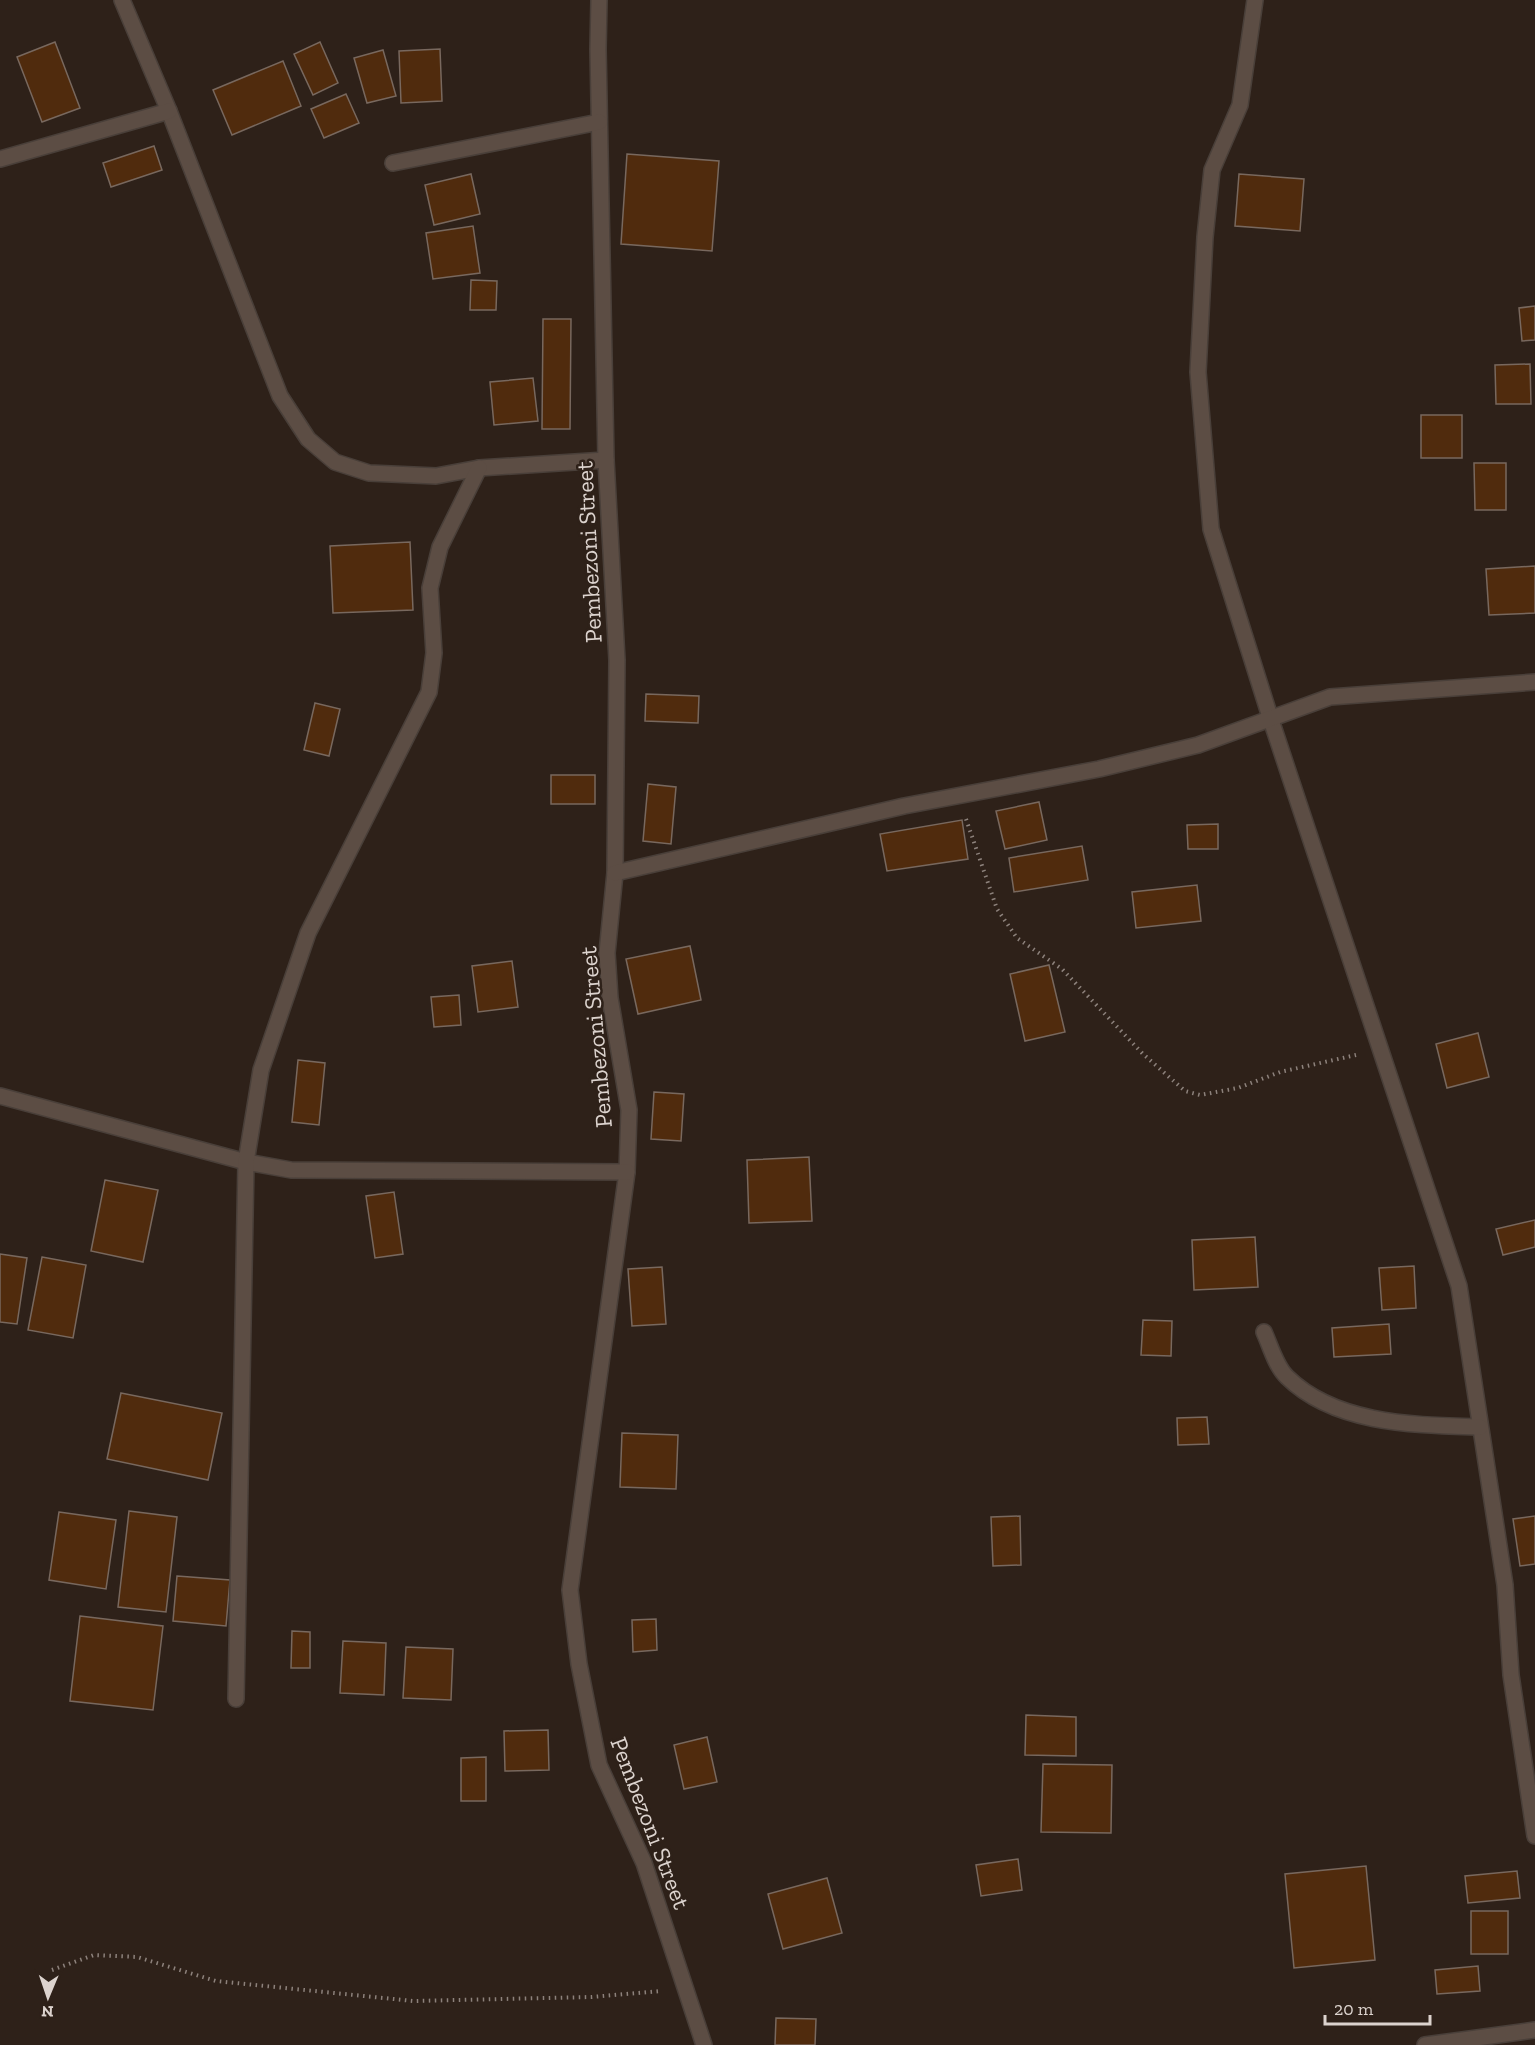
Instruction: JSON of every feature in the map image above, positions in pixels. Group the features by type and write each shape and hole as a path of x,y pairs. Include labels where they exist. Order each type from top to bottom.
{"street":[{"path":"122,0 169,111 280,396 308,439 335,462 369,473 436,476 479,468 606,460"},
{"name":"Pembezoni Street","path":"599,0 599,122 606,460 617,660 615,873 607,953 610,998 629,1110 627,1172 570,1590 579,1664 599,1765 644,1863 704,2045"},
{"path":"1255,0 1240,105 1212,170 1204,237 1198,372 1211,529 1271,720 1459,1286 1505,1585 1511,1675 1535,1836"},
{"path":"0,159 169,111"},
{"path":"393,163 599,122"},
{"path":"236,1699 246,1162 261,1070 308,933 429,692 434,653 430,588 440,547 479,468"},
{"path":"615,873 958,795 1099,769 1187,748 1271,720 1330,697 1535,682"},
{"path":"0,1096 246,1162 291,1170 627,1172"},
{"path":"1264,1332 1285,1376 1316,1400 1360,1415 1416,1425 1480,1427"},
{"path":"1425,2045 1535,2030"}],"path":[{"path":"958,795 998,909 1017,938 1062,969 1151,1062 1185,1091 1200,1095 1238,1088 1280,1072 1380,1047"},
{"path":"52,1970 94,1955 137,1957 216,1981 413,2001 591,1997 685,1988"}],"building":[{"path":"55,42 80,108 42,122 17,57"},
{"path":"320,42 338,83 313,95 294,54"},
{"path":"440,49 442,101 401,103 399,51"},
{"path":"383,50 396,96 367,103 354,58"},
{"path":"283,61 301,106 232,135 213,90"},
{"path":"346,94 359,123 324,138 311,109"},
{"path":"154,146 162,170 111,187 103,163"},
{"path":"627,154 719,161 712,251 621,244"},
{"path":"471,174 480,214 434,225 425,185"},
{"path":"1239,174 1304,179 1300,231 1235,226"},
{"path":"473,226 480,273 433,279 426,233"},
{"path":"471,280 497,281 496,310 470,310"},
{"path":"1535,306 1535,340 1522,341 1519,308"},
{"path":"543,319 571,319 570,429 542,429"},
{"path":"1530,364 1531,404 1496,404 1495,365"},
{"path":"533,378 538,421 494,425 490,382"},
{"path":"1421,415 1462,415 1462,458 1421,458"},
{"path":"1474,463 1506,463 1506,510 1475,510"},
{"path":"410,542 413,610 333,613 330,546"},
{"path":"1535,566 1535,613 1489,615 1486,569"},
{"path":"646,694 699,696 698,723 645,721"},
{"path":"315,703 340,709 329,756 304,750"},
{"path":"551,775 595,775 595,804 551,804"},
{"path":"648,784 676,787 671,844 643,841"},
{"path":"1039,802 1047,840 1005,849 996,811"},
{"path":"962,820 968,859 887,871 880,834"},
{"path":"1218,824 1218,849 1188,849 1187,825"},
{"path":"1082,846 1088,880 1014,892 1009,858"},
{"path":"1197,885 1201,921 1136,928 1132,892"},
{"path":"690,946 701,1000 638,1014 626,959"},
{"path":"512,961 518,1007 478,1012 472,966"},
{"path":"1049,965 1065,1032 1025,1041 1010,974"},
{"path":"459,995 461,1025 434,1027 431,997"},
{"path":"1478,1033 1489,1077 1447,1088 1436,1044"},
{"path":"298,1060 325,1063 319,1125 292,1122"},
{"path":"654,1092 684,1094 681,1141 651,1139"},
{"path":"809,1157 812,1221 749,1223 747,1160"},
{"path":"105,1180 158,1190 143,1262 91,1251"},
{"path":"394,1192 403,1254 375,1258 366,1196"},
{"path":"1535,1220 1535,1247 1503,1255 1496,1229"},
{"path":"1255,1237 1258,1287 1194,1290 1192,1240"},
{"path":"0,1254 27,1258 17,1324 0,1322"},
{"path":"42,1257 86,1265 73,1338 28,1330"},
{"path":"1414,1266 1416,1308 1382,1310 1379,1268"},
{"path":"662,1267 666,1324 632,1326 628,1269"},
{"path":"1143,1320 1172,1321 1171,1356 1141,1355"},
{"path":"1389,1324 1391,1354 1334,1357 1332,1328"},
{"path":"121,1393 222,1413 208,1480 107,1459"},
{"path":"1207,1417 1209,1444 1178,1445 1177,1418"},
{"path":"622,1433 678,1435 676,1489 620,1487"},
{"path":"129,1511 177,1517 166,1612 118,1607"},
{"path":"59,1512 116,1520 106,1589 49,1580"},
{"path":"1020,1516 1021,1565 993,1566 991,1517"},
{"path":"1535,1516 1535,1564 1520,1566 1513,1519"},
{"path":"177,1576 230,1580 226,1626 173,1621"},
{"path":"80,1616 163,1626 153,1710 70,1701"},
{"path":"656,1619 657,1650 633,1652 632,1620"},
{"path":"292,1631 310,1632 310,1668 291,1668"},
{"path":"343,1641 386,1643 384,1695 340,1693"},
{"path":"406,1647 453,1649 451,1700 403,1698"},
{"path":"1026,1715 1076,1717 1076,1756 1025,1755"},
{"path":"548,1730 549,1770 505,1771 504,1731"},
{"path":"707,1737 717,1782 684,1789 674,1745"},
{"path":"486,1757 486,1801 461,1801 461,1758"},
{"path":"1043,1764 1112,1765 1111,1833 1041,1832"},
{"path":"1018,1859 1022,1890 981,1896 976,1865"},
{"path":"1366,1866 1375,1960 1294,1968 1285,1874"},
{"path":"1517,1871 1520,1898 1468,1903 1465,1876"},
{"path":"827,1878 842,1933 783,1949 768,1894"},
{"path":"1471,1911 1508,1911 1508,1954 1471,1954"},
{"path":"1478,1966 1480,1991 1437,1994 1435,1970"},
{"path":"776,2018 816,2019 815,2045 775,2045"}]}
